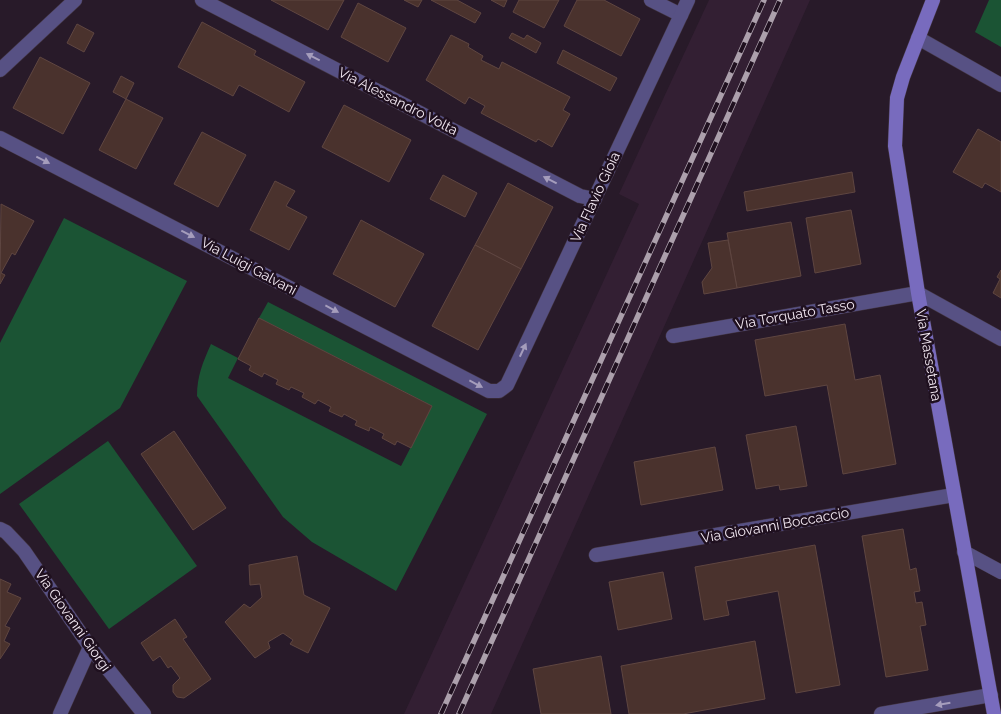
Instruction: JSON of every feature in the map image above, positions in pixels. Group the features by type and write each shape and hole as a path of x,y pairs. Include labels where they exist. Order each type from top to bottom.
{"main road":[{"name":"Via Massetana","path":"933,0 901,84 895,122 895,146 918,293 994,714"}],"street":[{"path":"0,70 75,0"},
{"name":"Via Alessandro Volta","path":"202,0 580,196 595,199"},
{"path":"651,0 681,15"},
{"name":"Via Flavio Gioia","path":"498,391 507,385 688,0"},
{"path":"918,38 1001,85"},
{"name":"Via Luigi Galvani","path":"0,138 489,391 498,391"},
{"path":"918,293 1001,338"},
{"name":"Via Torquato Tasso","path":"672,336 918,293"},
{"name":"Via Giovanni Boccaccio","path":"596,555 954,495"},
{"name":"Via Giovanni Giorgi","path":"0,529 6,532 24,551 90,647 144,714"},
{"path":"964,552 1001,572"},
{"path":"60,714 90,647"},
{"path":"881,714 991,695"}],"shaded area":[{"path":"709,0 810,0 491,714 404,714 639,204 619,194"}],"green space":[{"path":"989,0 1001,0 1001,47 975,32"},
{"path":"64,218 187,281 120,408 0,494 0,343"},
{"path":"268,302 487,414 396,591 312,542 283,517 197,396 199,376 211,344 238,358 228,378 401,466 432,406 259,318"},
{"path":"108,441 197,566 109,629 19,504"}],"building":[{"path":"271,0 344,0 328,30"},
{"path":"404,0 422,0 418,7"},
{"path":"431,0 457,0 481,13 475,23"},
{"path":"491,0 507,0 504,7"},
{"path":"519,0 559,0 544,28 513,12"},
{"path":"577,0 604,0 640,19 621,56 564,26"},
{"path":"358,3 406,28 388,62 341,37"},
{"path":"202,22 256,51 254,55 305,82 289,112 239,85 233,96 178,67"},
{"path":"77,24 94,33 84,52 67,43"},
{"path":"512,33 524,39 527,35 541,43 536,53 509,38"},
{"path":"451,35 469,44 468,47 483,56 481,60 499,69 502,62 570,97 563,110 570,114 552,147 538,139 536,142 481,113 485,106 469,97 465,104 426,80"},
{"path":"563,50 617,78 610,91 557,63"},
{"path":"40,57 90,83 63,134 13,108"},
{"path":"121,76 134,83 126,99 113,92"},
{"path":"126,99 163,118 136,169 99,150"},
{"path":"344,105 411,140 389,182 322,147"},
{"path":"978,129 1001,142 1001,192 985,183 982,188 953,172"},
{"path":"202,132 246,155 218,207 174,184"},
{"path":"852,172 855,192 747,211 744,192"},
{"path":"443,175 477,193 465,217 430,199"},
{"path":"275,181 295,191 286,206 307,217 289,250 250,230"},
{"path":"508,183 553,207 521,269 475,245"},
{"path":"1,204 34,221 15,255 12,253 1,273 5,275 0,284"},
{"path":"851,210 861,264 815,273 806,218"},
{"path":"361,220 424,254 395,307 333,274"},
{"path":"791,222 801,276 737,288 727,233"},
{"path":"728,240 737,288 704,294 702,282 712,268 708,243"},
{"path":"475,245 521,269 478,350 432,326"},
{"path":"1001,270 1001,298 993,293 1000,279 997,277"},
{"path":"259,318 432,406 411,448 397,441 395,445 382,438 384,434 370,427 369,431 355,425 357,421 344,414 342,417 329,411 331,407 318,400 315,404 302,397 304,393 291,387 289,390 276,384 278,380 264,373 262,377 249,370 251,366 238,359"},
{"path":"845,324 855,380 880,375 896,464 843,474 827,385 765,396 755,340"},
{"path":"796,426 807,486 780,490 779,485 756,489 746,435"},
{"path":"174,431 226,508 193,530 141,454"},
{"path":"715,447 723,490 641,505 634,462"},
{"path":"903,529 910,570 916,568 920,591 914,592 916,603 922,602 926,625 920,626 928,670 886,677 862,536"},
{"path":"815,545 840,685 796,693 778,591 726,601 729,615 704,620 695,567"},
{"path":"297,556 304,595 330,608 308,653 290,644 293,640 283,633 268,642 270,648 255,658 225,622 244,604 250,608 262,597 260,584 250,585 249,565"},
{"path":"663,572 672,619 618,630 609,582"},
{"path":"0,579 11,584 7,592 21,598 5,626 10,628 4,641 10,644 0,659"},
{"path":"175,619 187,637 183,639 211,679 184,698 177,697 173,692 173,685 180,678 171,666 168,668 160,656 153,661 141,643"},
{"path":"755,641 765,699 683,714 629,714 621,666"},
{"path":"601,656 611,714 541,714 533,669"}],"railway":[{"path":"441,714 764,0"},
{"path":"459,714 780,0"}]}
